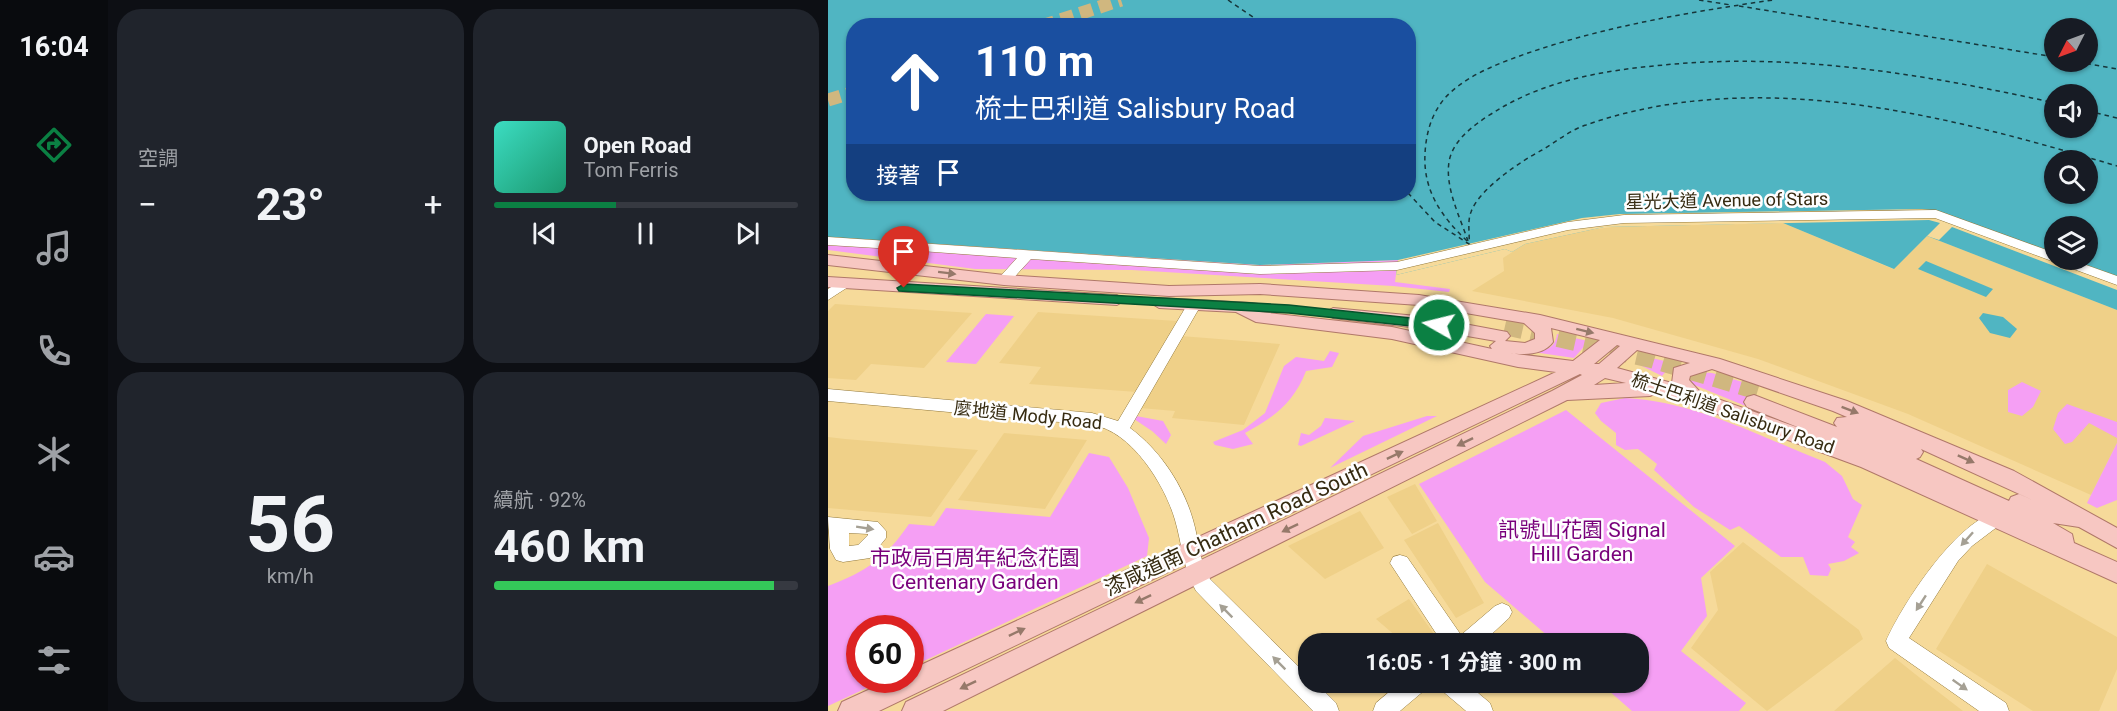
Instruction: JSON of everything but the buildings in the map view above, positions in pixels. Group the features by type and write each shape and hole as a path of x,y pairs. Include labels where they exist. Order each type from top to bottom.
{"main road":[{"name":"梳士巴利道 Salisbury Road","path":"828,262 884,265 1004,280 1177,292 1260,289 1419,300 1528,318 1714,363 1795,389 1906,432 2007,477 2045,496 2117,539"},
{"path":"828,262 836,283"},
{"name":"梳士巴利道 Salisbury Road","path":"836,283 1241,308 1256,316 1349,327 1461,347 1506,358 1603,371 1693,396 1868,461 2054,547 2094,561 2117,573"},
{"path":"1177,292 1374,307 1503,331 1384,318 1241,308"},
{"path":"1461,347 1490,344 1510,348 1536,348 1545,342 1546,336 1537,323 1528,318"},
{"name":"漆咸道南 Chatham Road South","path":"915,711 948,704 1192,561 1577,368 1614,338"},
{"name":"漆咸道南 Chatham Road South","path":"851,711 1559,396 1603,371 1634,343"},
{"path":"1506,358 1517,363 1529,375 1530,383 1515,400"},
{"path":"1693,396 1680,381 1681,372 1692,367 1714,363"},
{"path":"1559,396 1621,389 1673,390"},
{"path":"2089,523 2034,510 1886,439 1756,396 1978,494 2029,520 2094,561"}],"street":[{"name":"星光大道 Avenue of Stars","path":"828,241 1260,270 1397,266 1600,221 1924,214 1951,218 2044,253"},
{"path":"884,265 904,246"},
{"path":"1004,280 1027,255"},
{"path":"2088,270 2117,281"},
{"path":"828,296 836,283"},
{"path":"1121,430 1194,305"},
{"name":"麼地道 Mody Road","path":"828,395 1103,421 1121,430 1143,448 1164,479 1184,519 1192,561 1221,605 1328,711"},
{"path":"1995,519 1979,526 1962,544 1896,641 1998,711"},
{"path":"1400,563 1448,633"},
{"path":"1478,633 1502,612"},
{"path":"1384,711 1405,693"},
{"path":"1461,693 1482,711"}],"shaded area":[{"path":"1783,223 1893,269 1927,236 2117,310 2117,443 2091,495 1908,414 1758,359 1613,318 1472,291 1504,271 1503,258 1525,244 1573,232 1628,225"},
{"path":"835,304 972,313 924,368 871,364 856,380 828,378 828,311"},
{"path":"1038,312 1177,321 1137,392 1029,384 1041,367 999,363"},
{"path":"1181,336 1280,344 1244,425 1172,418 1175,411 1140,408"},
{"path":"1004,433 1087,440 1045,509 958,500"},
{"path":"828,437 978,450 931,517 828,508"},
{"path":"1415,484 1437,521 1412,534 1387,497"},
{"path":"1360,511 1384,548 1325,579 1288,546"},
{"path":"1438,523 1484,603 1456,618 1404,540"},
{"path":"1743,542 1859,630 1863,639 1767,711 1691,648 1718,610 1710,572"},
{"path":"1987,564 2117,637 2117,669 2099,711 2033,711 1936,649"},
{"path":"1409,599 1433,633 1392,633 1376,619"},
{"path":"1895,658 1915,674 1963,711 1834,711"}],"green space":[{"path":"828,237 1260,265 1398,260 1395,282 1450,289 1449,292 1393,286 1132,270 975,269 828,250"},
{"path":"986,314 1014,316 976,364 946,362"},
{"path":"1557,334 1589,341 1574,358 1533,352 1552,346"},
{"path":"1330,351 1339,353 1332,367 1306,371 1296,392 1282,408 1245,433 1253,444 1233,449 1215,445 1213,442 1243,430 1265,413 1284,366 1296,357 1324,361"},
{"path":"1643,356 1673,363 1662,376 1638,364 1637,361"},
{"path":"1700,372 1712,373 1756,386 1748,407 1692,384 1687,379"},
{"path":"2022,382 2041,391 2033,407 2022,416 2008,412 2008,390"},
{"path":"1625,398 1651,401 1702,413 1825,462 1842,476 1853,499 1862,505 1848,537 1855,542 1851,547 1859,553 1844,561 1828,564 1831,569 1828,576 1810,575 1803,557 1781,557 1739,526 1730,530 1694,507 1654,470 1657,464 1638,449 1625,450 1616,445 1616,433 1595,413 1601,403"},
{"path":"2067,404 2117,422 2117,438 2089,423 2072,442 2065,444 2053,429 2058,413"},
{"name":"訊號山花園 Signal Hill Garden","path":"1566,410 1735,546 1701,578 1707,616 1681,651 1746,703 1739,711 1632,711 1611,693 1649,693 1649,633 1544,633 1485,582 1419,484"},
{"path":"1136,416 1163,421 1171,435 1166,444 1134,419"},
{"path":"1427,416 1437,416 1330,468 1363,436"},
{"path":"1325,418 1355,421 1301,446 1298,445 1301,433 1309,435 1321,426"},
{"path":"2117,443 2117,500 2097,508 2087,503"},
{"name":"市政局百周年紀念花園 Centenary Garden","path":"1089,453 1109,457 1128,488 1149,538 1147,556 924,661 924,615 846,615 846,693 856,693 828,706 828,586 874,563 892,546 909,524 934,526 946,508 1050,517"}],"water":[{"path":"828,0 2117,0 2117,310 1927,236 1894,269 1783,223 1604,227 1525,244 1512,252 1505,249 1396,275 1398,260 1260,265 828,237"},
{"path":"1926,261 1993,289 1986,297 1918,269"},
{"path":"1983,313 2003,317 2017,329 2010,338 1990,333 1979,318"}],"pier":[{"path":"1922,209 1939,211 2044,255 2044,262 1952,227 1939,240 1927,236 1940,223 1929,220 1604,227 1525,244 1512,252 1505,249 1396,275 1398,260 1582,218 1620,214"},
{"path":"2065,270 2095,270 2117,278 2117,290"}],"ferry route":[{"path":"1228,0 1254,18"},
{"path":"1699,0 1731,5"},
{"path":"1467,241 1442,213 1431,191 1425,167 1426,145 1432,120 1439,105 1459,85 1487,69 1558,43 1680,15 1773,0"},
{"path":"1739,6 2044,55"},
{"path":"1468,241 1454,202 1448,172 1452,153 1462,137 1485,118 1519,99 1556,84 1594,74 1705,62 1805,63 1906,75 2044,101"},
{"path":"2098,66 2117,69"},
{"path":"1415,201 1435,222 1469,244 1471,212 1475,203 1491,185 1512,168 1569,133 1586,125 1651,107 1718,99 1785,98 1853,104 1921,115 2053,147 2117,166"},
{"path":"2098,113 2117,118"}],"tunnel":[{"path":"1066,18 1121,0"},
{"path":"828,100 846,94"},
{"path":"1505,326 1651,359 1758,391"}],"route":[{"path":"904,288 1289,309 1439,325"}]}
